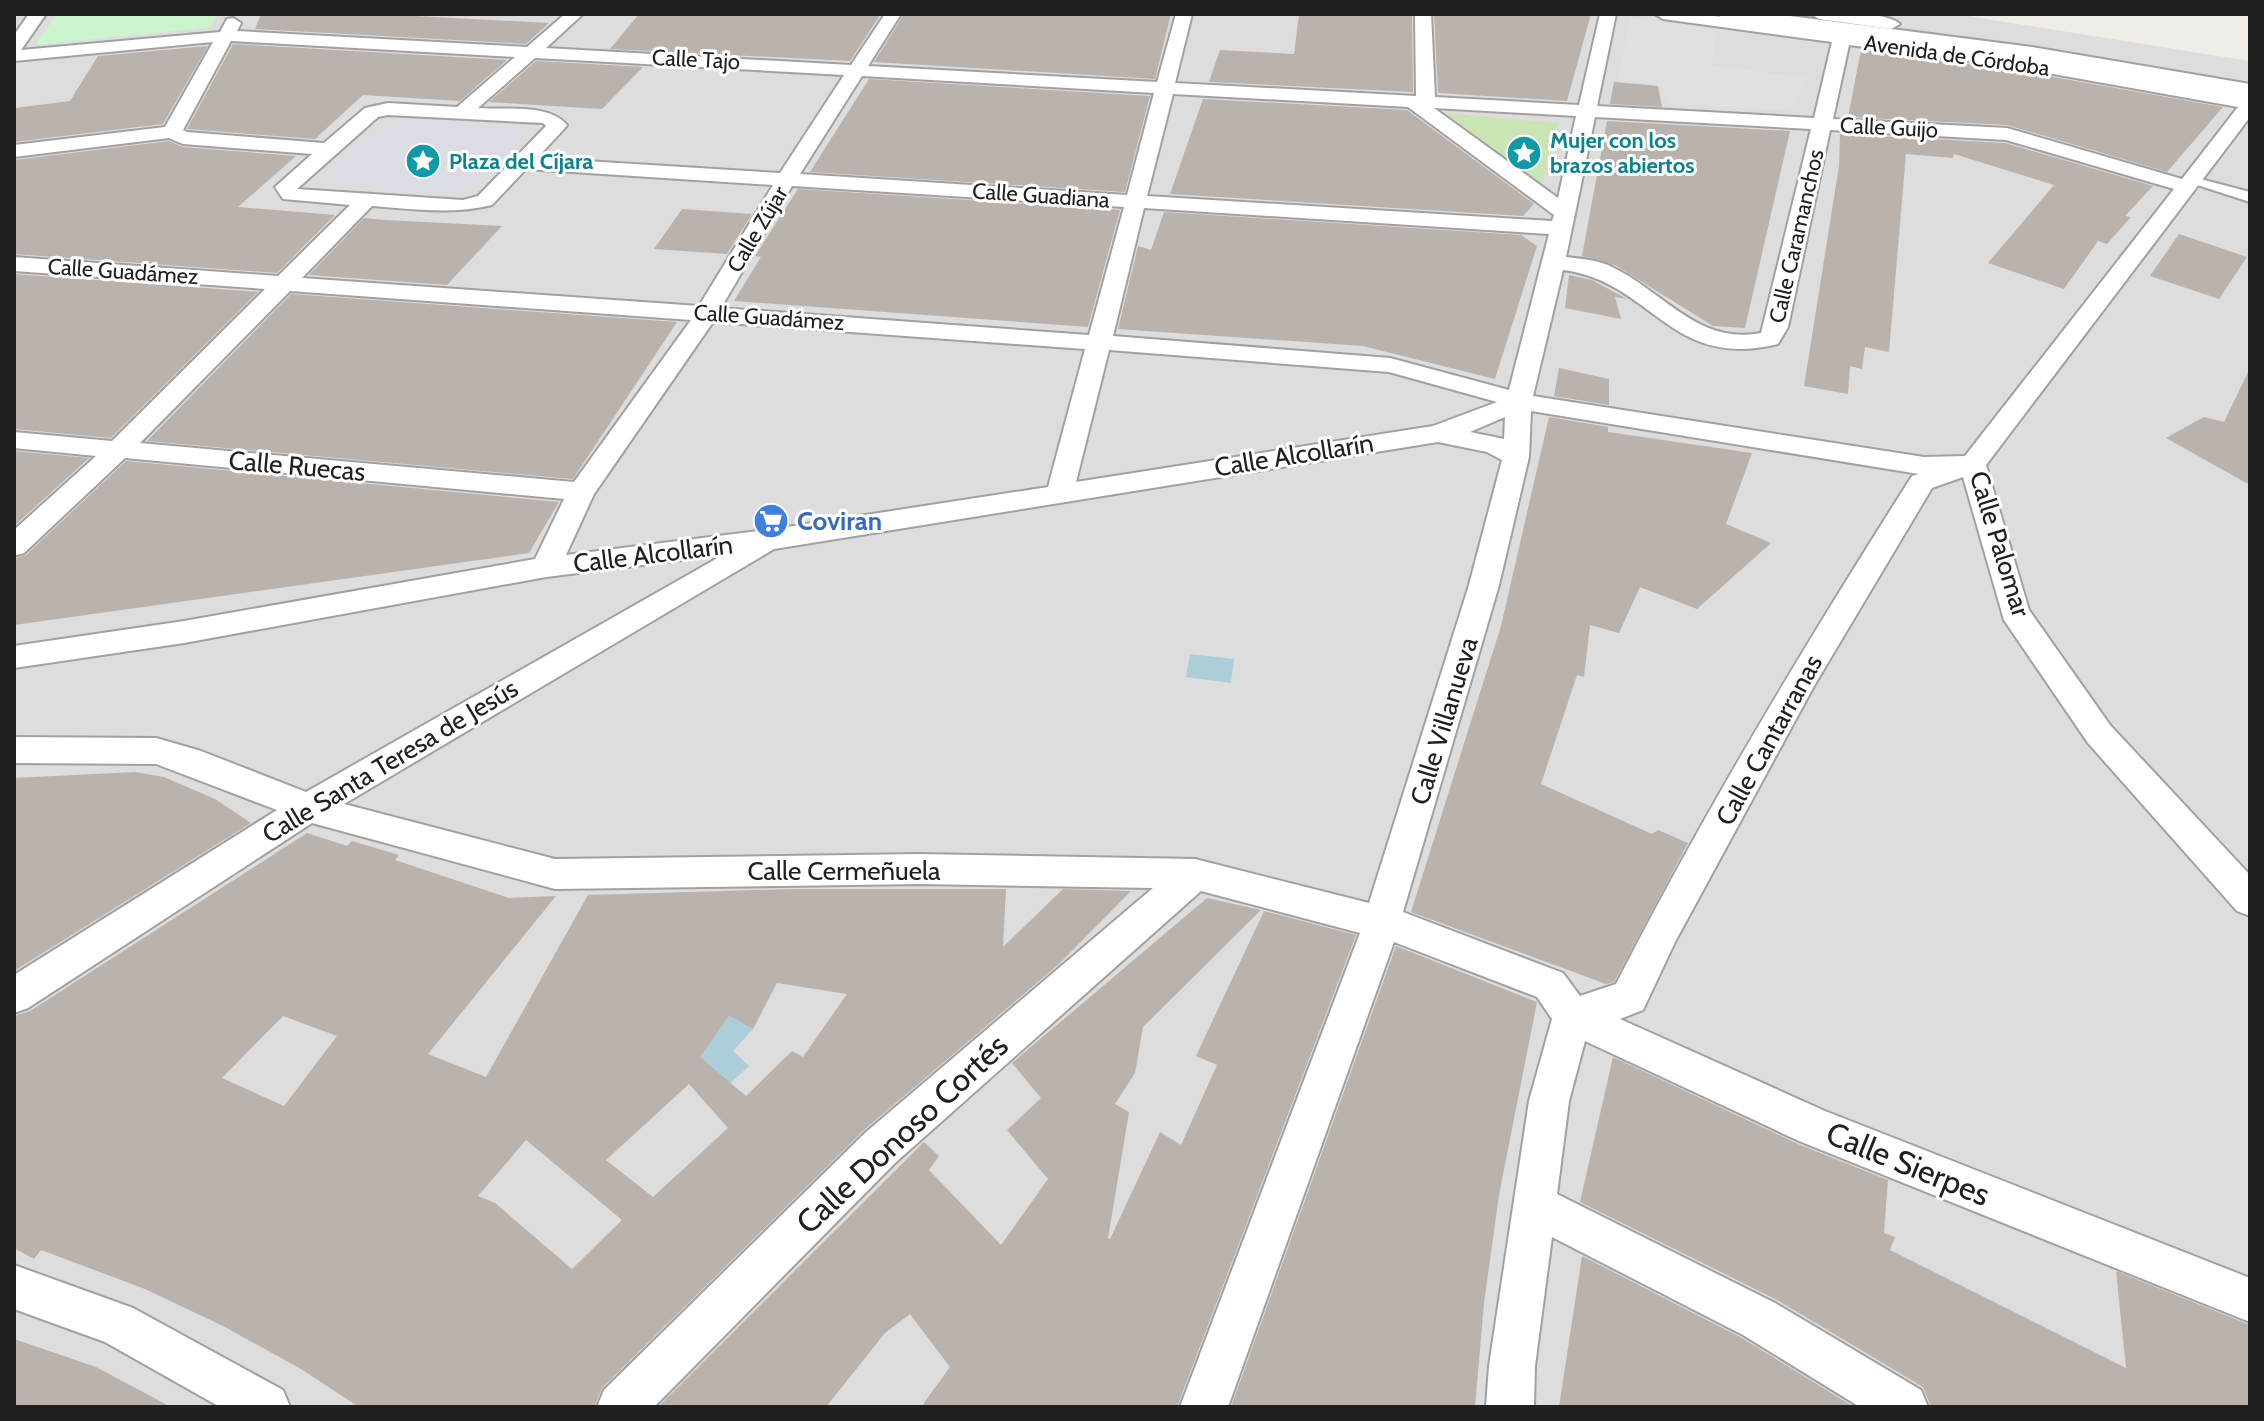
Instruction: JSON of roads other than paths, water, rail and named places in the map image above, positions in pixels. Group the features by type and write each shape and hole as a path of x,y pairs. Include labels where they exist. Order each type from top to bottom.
{"street":[{"path":"14,47 38,14"},
{"path":"172,132 237,14"},
{"path":"462,113 575,14"},
{"name":"Calle Zújar","path":"546,567 581,492 707,313 787,178 893,14"},
{"path":"1060,493 1097,340 1184,14"},
{"path":"1423,14 1420,102 1561,220"},
{"name":"Calle Villanueva","path":"1204,1407 1382,922 1488,574 1516,457 1519,401 1554,262 1608,14"},
{"name":"Avenida de Córdoba","path":"1663,14 2008,61 2250,103"},
{"name":"Avenida de Córdoba","path":"1726,14 2046,56 2250,91"},
{"name":"Avenida de Córdoba","path":"1819,14 2051,46 2250,80"},
{"name":"Calle Tajo","path":"14,56 227,36 859,68 1420,102"},
{"name":"Calle Caramanchos","path":"1554,262 1606,272 1697,334 1724,343 1749,345 1770,339 1776,327 1841,40"},
{"name":"Calle Guijo","path":"1420,102 2007,134 2187,182"},
{"name":"Calle Palomar","path":"2250,103 1973,464 2015,612 2099,734 2250,900"},
{"path":"388,109 462,113 548,118 557,125 485,201 463,206 290,195 285,187 372,112 388,109"},
{"path":"14,151 172,132 183,138 328,149"},
{"name":"Calle Guadiana","path":"522,163 1135,202 1561,220"},
{"path":"2187,182 2250,197"},
{"path":"14,546 118,450 367,200"},
{"name":"Calle Guadámez","path":"14,264 1097,340 1390,365 1519,401 1924,466 1973,464"},
{"name":"Calle Alcollarín","path":"14,657 184,632 546,567 774,539 1436,434 1475,422 1519,401"},
{"name":"Calle Alcollarín","path":"1436,434 1483,442 1516,457"},
{"name":"Calle Ruecas","path":"14,440 581,492"},
{"name":"Calle Cantarranas","path":"1572,1016 1629,998 1662,931 1802,679 1922,482 1973,464"},
{"name":"Calle Santa Teresa de Jesús","path":"14,996 308,808 774,539"},
{"name":"Calle Cermeñuela","path":"14,750 156,751 189,760 308,808 555,874 920,869 1195,874 1359,919 1382,922 1550,985 1572,1016"},
{"name":"Calle Donoso Cortés","path":"621,1407 880,1148 1195,874"},
{"path":"1510,1407 1533,1204 1549,1101 1572,1016"},
{"name":"Calle Sierpes","path":"1572,1016 1814,1127 2250,1300"},
{"path":"1533,1204 1759,1319 1904,1407"},
{"path":"14,1287 117,1324 266,1407"}],"water":[{"path":"1190,654 1234,659 1231,683 1186,677"},
{"path":"729,1016 753,1029 733,1051 749,1066 729,1084 700,1057"}],"place":[{"name":"Mujer con los brazos abiertos","path":"1524,153"},
{"name":"Plaza del Cíjara","path":"423,161"},
{"name":"Coviran","path":"771,521"}]}
